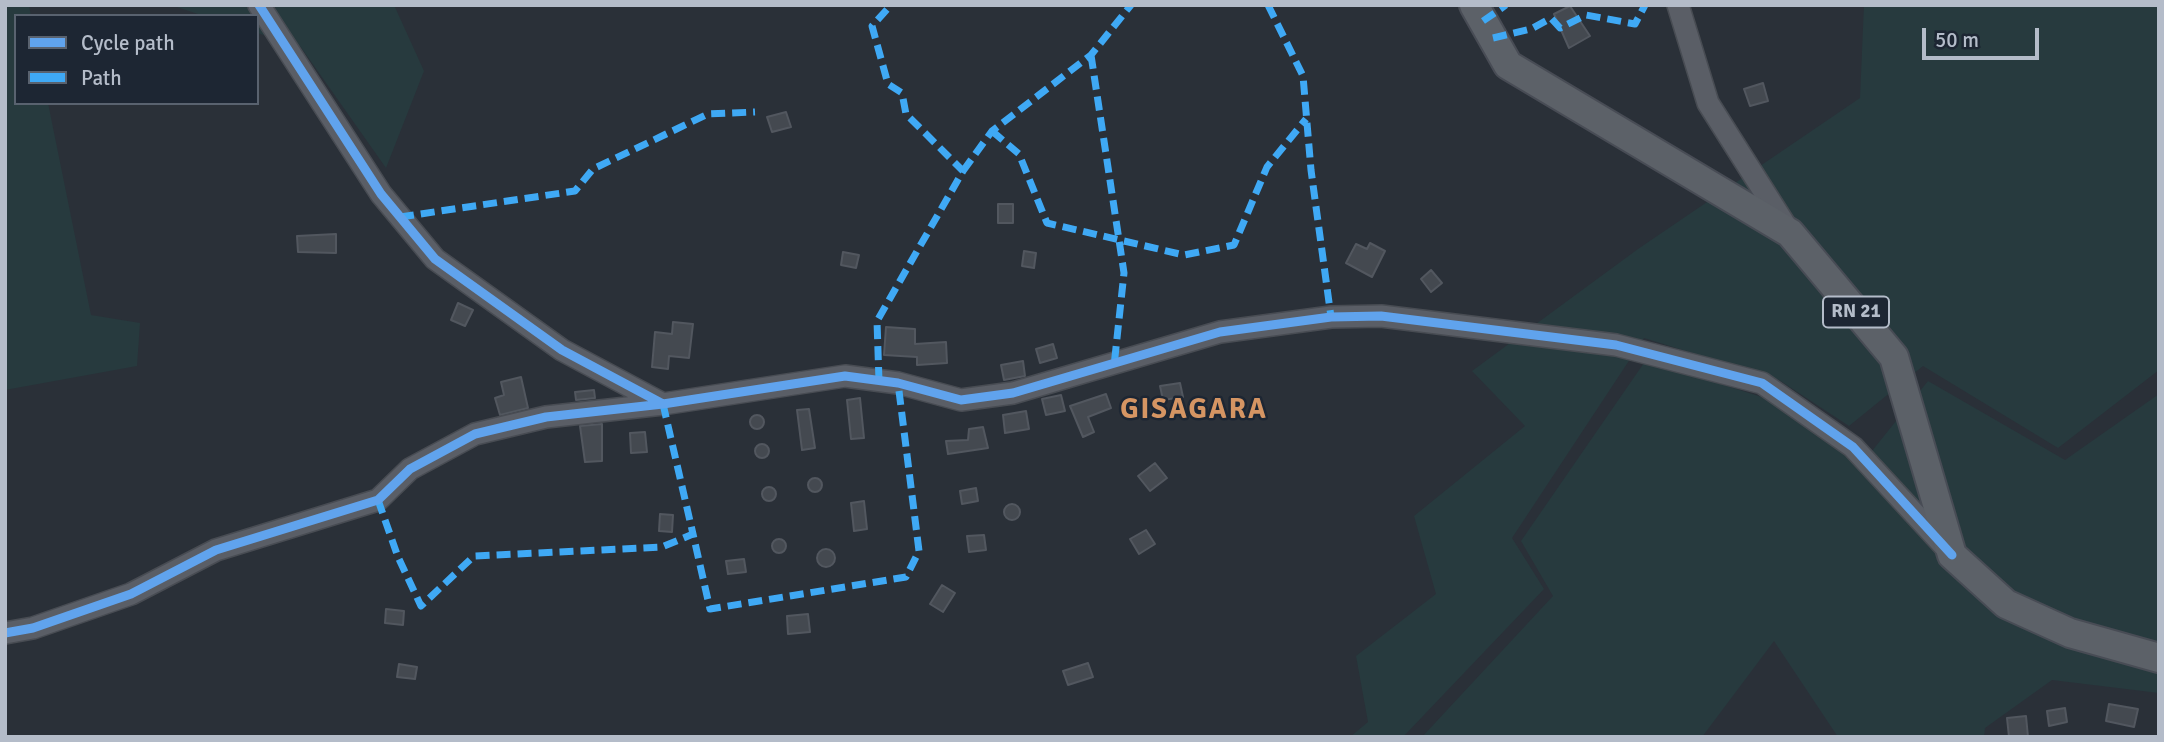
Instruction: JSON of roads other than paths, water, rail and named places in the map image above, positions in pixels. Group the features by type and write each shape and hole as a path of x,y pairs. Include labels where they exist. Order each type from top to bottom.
{"main road":[{"name":"RN 21","path":"1474,5 1508,65 1790,233 1894,357 1952,555"},
{"path":"1952,555 2006,604 2070,633 2159,658"}],"street":[{"path":"259,5 381,194 435,259 562,350 663,404"},
{"path":"1678,5 1708,103 1790,233"},
{"path":"5,633 33,628 131,594 216,550 378,500 410,469 475,433 546,417 663,404 845,376 898,383 961,400 1025,389 1220,332 1331,317 1381,316 1616,345 1762,383 1853,447 1952,555"}],"district":[{"name":"GISAGARA","path":"1194,411"}]}
